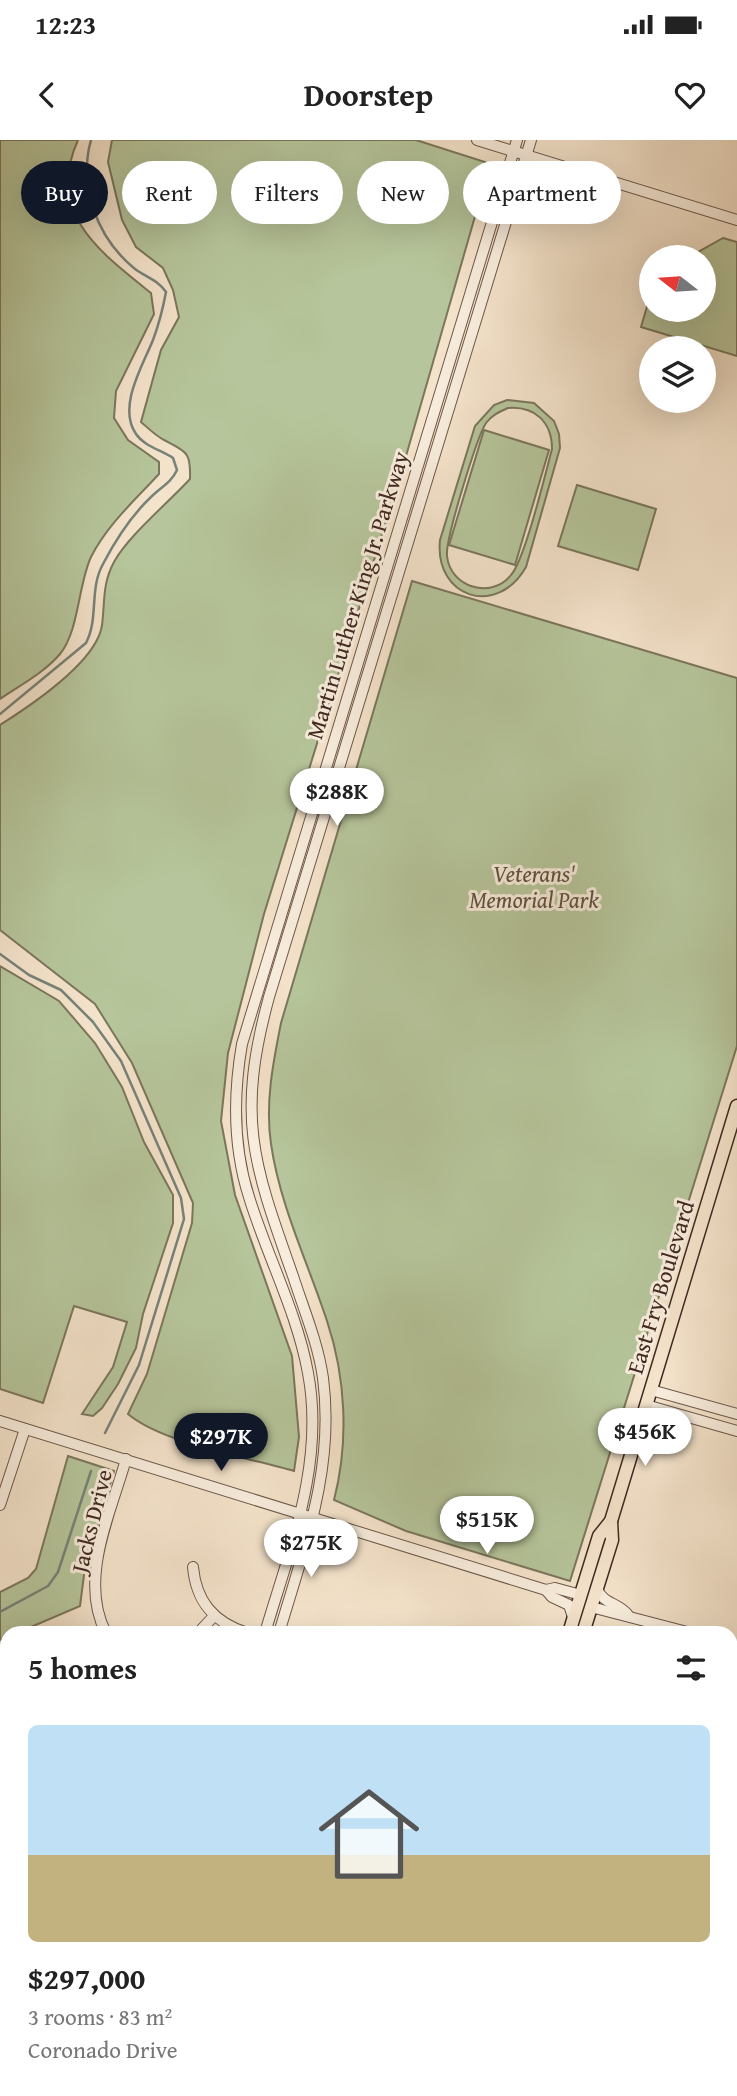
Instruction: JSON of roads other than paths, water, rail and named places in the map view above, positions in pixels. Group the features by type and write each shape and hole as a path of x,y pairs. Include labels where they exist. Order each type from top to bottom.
{"main road":[{"name":"East Fry Boulevard","path":"585,1626 612,1541 611,1521 737,1106"},
{"name":"East Fry Boulevard","path":"571,1626 599,1536 611,1521"}],"street":[{"path":"477,140 737,220"},
{"name":"Martin Luther King Jr. Parkway","path":"281,1626 306,1515 313,1449 309,1374 299,1332 242,1173 236,1125 238,1066 252,1006 517,140"},
{"name":"Martin Luther King Jr. Parkway","path":"267,1626 325,1461 323,1377 316,1344 265,1196 253,1151 250,1112 253,1067 269,997 531,140"},
{"path":"651,1390 737,1414"},
{"path":"646,1405 737,1432"},
{"path":"0,1422 546,1590 555,1588 581,1595"},
{"path":"0,1505 4,1485 25,1429"},
{"name":"Jacks Drive","path":"103,1626 97,1611 95,1573 127,1460"},
{"path":"193,1567 195,1588 214,1616 233,1626"},
{"path":"597,1588 608,1604 624,1609 628,1615"},
{"path":"546,1590 552,1597 569,1605 573,1618"},
{"path":"591,1607 666,1626"},
{"path":"205,1626 214,1616"}],"waterway":[{"path":"0,714 86,643 92,624 96,583 103,564 131,520 144,504 169,482 177,470 173,458 139,438 131,423 129,411 134,386 155,334 166,292 159,284 135,269 110,242 101,227 89,193 87,176 91,140"},
{"path":"0,954 29,975 61,990 93,1022 121,1061 181,1198 184,1219 139,1365 105,1433"},
{"path":"0,1612 48,1586 58,1572 91,1471"}],"park label":[{"name":"Veterans' Memorial Park","path":"534,886"}]}
